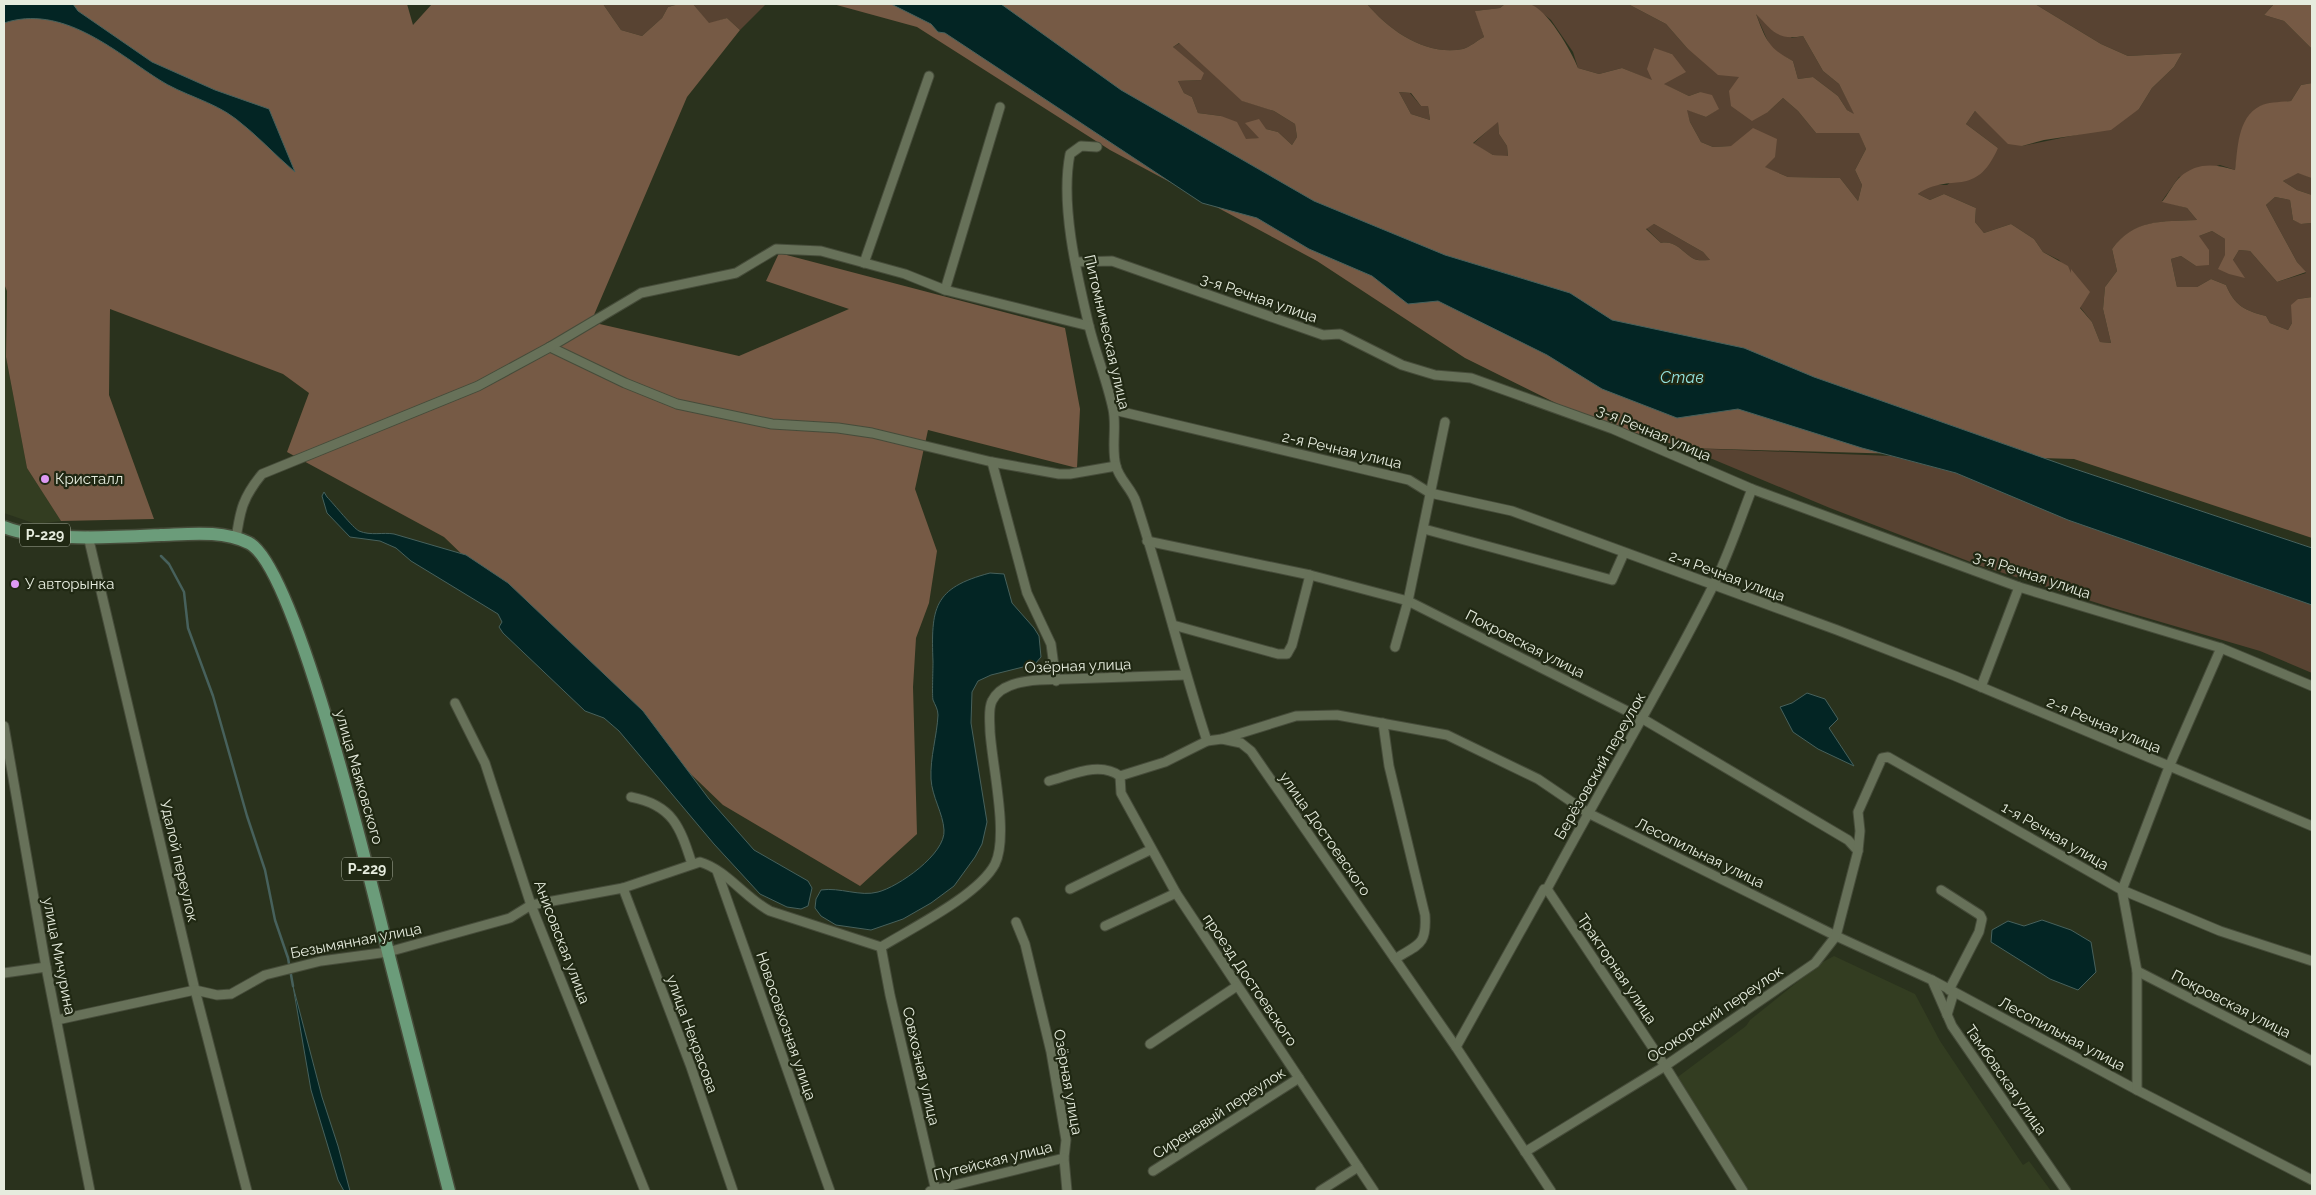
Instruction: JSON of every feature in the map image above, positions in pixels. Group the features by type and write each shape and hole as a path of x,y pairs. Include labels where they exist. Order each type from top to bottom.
{"main road":[{"name":"Р-229","path":"4,527 30,534 88,536 196,534 221,535 236,539"},
{"name":"улица Маяковского","path":"236,539 251,544 261,554 270,569 296,630 338,756 449,1191"}],"street":[{"path":"864,263 929,76"},
{"path":"946,290 1000,107"},
{"name":"Питомническая улица","path":"1097,147 1081,146 1070,154 1066,198 1076,262 1089,326 1114,410 1116,466 1136,499 1173,624 1185,675 1207,741"},
{"path":"236,539 241,505 250,489 262,474 478,386 550,347 641,293 736,274 776,249 821,251 946,290 1089,326"},
{"name":"3-я Речная улица","path":"1076,262 1112,261 1323,335 1340,334 1402,365 1435,375 1471,378 1613,429 1752,489 2019,587 2221,648 2312,686"},
{"path":"550,347 625,383 677,404 772,424 838,428 872,433 1044,473 1070,474 1116,466"},
{"name":"2-я Речная улица","path":"1114,410 1409,480 1430,493 1512,511 1837,630 1981,687 2312,826"},
{"path":"1395,648 1408,602 1445,422"},
{"path":"992,462 1027,593 1051,644 1056,681"},
{"name":"Берёзовский переулок","path":"1456,1047 1544,889 1547,888 1588,813 1644,719 1713,586 1752,489"},
{"path":"1424,529 1612,580 1624,553"},
{"name":"Удалой переулок","path":"88,536 195,990 247,1191"},
{"name":"Покровская улица","path":"1147,541 1310,575 1408,602 1644,719 1848,840 1858,851"},
{"path":"1173,624 1278,654 1287,654 1292,645 1310,575"},
{"path":"1981,687 2019,587"},
{"path":"2137,1090 2137,971 2122,890 2169,767 2221,648"},
{"name":"Озёрная улица","path":"882,947 970,892 986,877 995,863 1000,830 991,741 992,701 1000,691 1018,682 1185,675"},
{"name":"Анисовская улица","path":"455,703 485,763 531,905 645,1191"},
{"name":"Лесопильная улица","path":"1120,776 1165,762 1207,741 1296,716 1337,715 1447,735 1538,779 1588,813 1836,936 1932,980 2137,1090 2312,1180"},
{"path":"1383,723 1389,766 1413,870 1426,915 1426,930 1423,941 1417,947 1395,959"},
{"name":"улица Мичурина","path":"4,726 46,967 90,1191"},
{"name":"улица Достоевского","path":"1222,738 1241,743 1251,751 1456,1047 1551,1191"},
{"name":"1-я Речная улица","path":"1858,851 1860,831 1858,812 1882,758 1888,757 2122,890 2220,931 2312,961"},
{"path":"1049,781 1100,767 1111,770 1120,776"},
{"name":"проезд Достоевского","path":"1120,776 1120,793 1150,850 1374,1191"},
{"path":"631,797 648,800 668,812 674,818 692,864 700,862 717,870 754,902 770,911 882,947"},
{"path":"1070,889 1150,850"},
{"name":"Осокорский переулок","path":"1525,1152 1664,1066 1815,963 1836,936 1858,851"},
{"name":"Безымянная улица","path":"57,1020 195,990 217,995 231,994 265,975 321,961 388,952 510,918 531,905 623,888 692,864"},
{"name":"Новосовхозная улица","path":"717,870 830,1191"},
{"name":"улица Некрасова","path":"623,888 691,1067 733,1191"},
{"name":"Тракторная улица","path":"1547,888 1664,1066 1743,1191"},
{"path":"1941,890 1980,915 1982,919 1979,932 1952,991 1947,1015"},
{"path":"1105,926 1176,892"},
{"name":"Озёрная улица","path":"1016,922 1025,944 1051,1052 1066,1140 1064,1158 1067,1191"},
{"name":"Совхозная улица","path":"882,947 890,995 934,1191"},
{"path":"4,973 46,967"},
{"name":"Покровская улица","path":"2137,971 2312,1061"},
{"name":"Тамбовская улица","path":"1932,980 1952,1026 2066,1191"},
{"path":"1150,1044 1238,986"},
{"name":"Сиреневый переулок","path":"1154,1171 1299,1078"},
{"name":"Путейская улица","path":"934,1191 1064,1158"},
{"path":"1320,1191 1358,1167"}],"shaded area":[{"path":"1526,3 1536,7 1543,13 1558,31 1578,68 1599,74 1622,68 1652,80 1647,69 1654,48 1672,54 1686,72 1664,84 1689,96 1700,92 1712,95 1719,109 1706,117 1687,110 1690,122 1701,142 1713,147 1731,146 1753,128 1777,139 1775,157 1765,167 1788,177 1840,178 1858,201 1862,185 1855,170 1866,149 1859,133 1816,133 1798,111 1783,98 1768,112 1752,121 1731,106 1729,91 1739,77 1718,75 1687,48 1666,24 1628,4 2035,4 2101,44 2128,56 2182,53 2174,67 2152,88 2139,109 2111,130 2044,140 2022,146 2008,144 1975,111 1966,124 1998,148 1989,164 1980,174 1971,179 1941,184 1918,194 1930,200 1944,194 1976,208 1975,222 1984,233 2011,224 2034,239 2043,252 2068,266 2071,273 2071,269 2090,292 2080,308 2092,322 2100,342 2111,343 2103,309 2105,287 2117,271 2112,249 2121,239 2140,227 2160,222 2197,220 2187,208 2162,202 2178,179 2186,172 2206,166 2220,166 2235,170 2240,135 2252,111 2267,104 2291,101 2301,85 2312,83 2312,176 2311,178 2298,173 2283,181 2297,190 2312,195 2312,223 2301,224 2293,220 2290,200 2275,197 2266,205 2297,262 2306,272 2277,282 2250,251 2239,250 2233,260 2245,278 2229,274 2218,269 2225,255 2225,239 2212,231 2199,236 2209,250 2209,265 2196,266 2181,256 2171,259 2177,287 2197,287 2211,279 2226,285 2233,298 2241,306 2266,316 2270,323 2288,330 2292,323 2291,305 2298,299 2312,297 2312,538 2074,459 1686,448 1586,418 1465,358 1317,261 1110,150 917,27 833,4 1367,4 1386,23 1409,39 1435,49 1449,50 1466,48 1484,37 1475,11 1500,8 1505,4","holes":["1756,14 1776,33 1787,37 1803,36 1823,71 1839,84 1854,114 1847,110 1838,96 1813,77 1798,79 1793,61 1778,52 1766,37","1179,43 1242,101 1274,111 1295,124 1297,137 1292,145 1278,132 1266,129 1259,119 1245,123 1259,138 1246,139 1237,122 1221,116 1198,113 1192,97 1184,93 1178,81 1201,80 1204,73 1173,47","1399,92 1411,93 1421,106 1428,106 1430,120 1411,114","1498,122 1499,134 1507,146 1508,156 1493,155 1473,143","1654,224 1703,252 1710,260 1696,260 1671,243 1661,243 1646,229"]},
{"path":"4,4 407,4 413,25 432,4 603,4 621,30 642,36 662,18 668,7 679,4 693,4 709,23 727,18 740,30 687,97 591,322 739,356 849,309 766,281 779,253 1065,328 1080,409 1077,468 928,430 915,489 937,551 929,603 916,638 913,687 917,834 860,886 723,805 444,537 287,452 309,393 283,374 110,309 109,395 154,519 61,521 27,468 6,357 7,291 4,284"},
{"path":"603,4 679,4 668,7 662,18 642,36 621,30"},
{"path":"693,4 766,4 740,30 727,18 709,24"},
{"path":"1367,4 1505,4 1500,8 1476,11 1484,37 1466,48 1449,50 1435,49 1409,39 1386,23"},
{"path":"1531,4 1628,4 1666,24 1687,48 1740,77 1768,112 1783,98 1798,111 1816,133 1859,132 1866,149 1855,170 1862,185 1858,201 1840,178 1788,177 1764,167 1731,146 1713,147 1701,142 1690,122 1686,109 1706,117 1718,109 1700,92 1689,96 1663,84 1672,54 1653,49 1653,81 1622,68 1599,74 1578,68 1573,52 1551,20"},
{"path":"2035,4 2274,4 2264,15 2284,21 2312,49 2312,83 2301,85 2291,101 2261,106 2237,157 2235,170 2220,165 2179,177 2162,201 2187,208 2197,220 2161,222 2140,227 2121,239 2112,249 2117,271 2105,287 2103,309 2111,343 2100,342 2092,322 2080,307 2072,276 2059,260 2043,252 2034,239 2011,224 1984,233 1975,222 1976,208 1944,194 1930,200 1918,194 1930,185 1947,185 1998,148 1966,124 1975,111 2022,146 2090,132 2139,109 2152,88 2174,67 2182,53 2128,56 2101,44"},
{"path":"2274,4 2312,4 2312,49 2284,21 2264,15"},
{"path":"1755,12 1792,38 1803,36 1823,71 1839,84 1855,115 1847,110 1838,96 1813,77 1798,79 1793,61 1775,52 1769,44"},
{"path":"1180,43 1243,101 1274,111 1295,124 1297,137 1292,145 1278,132 1266,129 1259,138 1246,140 1221,116 1198,113 1192,97 1184,93 1178,81 1201,80 1173,47"},
{"path":"1399,92 1410,93 1421,106 1428,106 1430,120 1411,114"},
{"path":"1498,121 1499,134 1507,146 1508,157 1493,155 1473,144"},
{"path":"2298,172 2311,178 2312,176 2312,195 2297,190 2283,181"},
{"path":"2275,197 2290,200 2293,220 2302,224 2312,223 2312,297 2298,299 2292,323 2288,330 2270,323 2266,316 2241,306 2233,298 2226,285 2211,279 2197,287 2177,287 2171,259 2181,256 2196,266 2199,236 2212,231 2225,239 2225,255 2233,260 2239,250 2250,251 2277,282 2306,273 2297,262 2266,205"},
{"path":"1654,224 1703,252 1711,261 1694,259 1671,243 1661,243 1646,228"},
{"path":"4,284 7,291 6,357 27,468 61,521 36,524 4,513"},
{"path":"1686,448 1891,456 1956,473 2312,605 2312,673 2260,651 2113,608 1981,566 1830,508"},
{"path":"1834,956 1915,994 1940,1041 2023,1165 2029,1161 2051,1191 1745,1191 1675,1079 1746,1026 1750,1020 1821,963"}],"water":[{"path":"4,4 73,4 78,11 152,62 215,90 269,109 295,172 227,113 167,85 86,33 46,20 25,19 4,23"},
{"name":"Став","path":"891,4 1001,4 1121,90 1314,201 1445,255 1570,293 1612,320 1744,348 1814,377 2072,468 2312,548 2312,605 2068,520 1956,473 1862,448 1738,409 1677,418 1602,389 1547,355 1438,301 1408,304 1372,276 1309,249 1257,218 1202,203 945,33 938,32 931,24"},
{"path":"324,492 348,521 359,531 394,534 466,555 508,583 643,711 709,799 754,850 808,881 812,888 808,906 801,909 787,907 760,894 714,844 619,731 604,718 585,711 503,633 499,627 502,622 498,614 411,561 396,548 380,541 350,537 327,513 322,496"},
{"path":"990,573 1004,574 1012,603 1039,636 1041,657 1035,664 991,675 978,681 972,692 971,723 987,822 982,844 954,886 931,903 903,919 871,930 836,925 821,916 815,908 816,899 821,890 871,893 887,889 919,868 929,859 943,839 942,817 933,792 931,779 938,715 933,700 933,627 935,614 939,603 946,594 971,579"},
{"path":"1807,693 1825,699 1838,719 1829,728 1854,766 1818,749 1793,732 1780,707 1792,703"},
{"path":"2042,920 2071,930 2091,942 2096,972 2078,990 2050,979 1991,942 1992,930 2008,921 2024,926"},
{"path":"293,986 322,1097 350,1191 344,1191 338,1180 311,1090"}],"waterway":[{"path":"161,556 169,564 184,592 188,628 213,696 247,816 265,870 275,920 288,958 293,986"}],"place":[{"name":"Кристалл","path":"45,479"},
{"name":"У авторынка","path":"15,584"}]}
